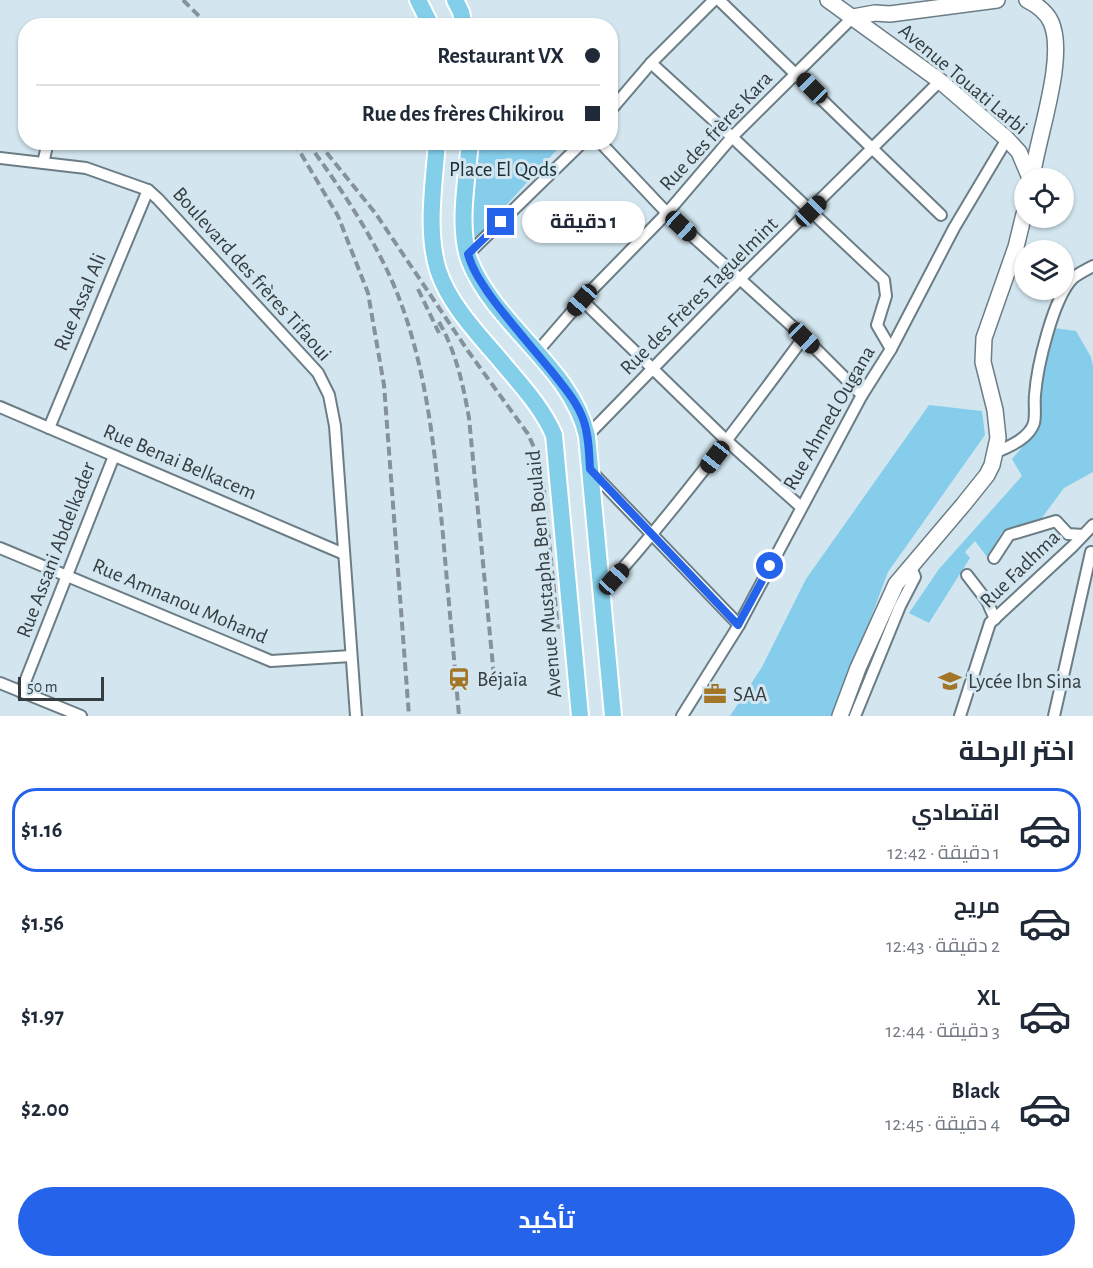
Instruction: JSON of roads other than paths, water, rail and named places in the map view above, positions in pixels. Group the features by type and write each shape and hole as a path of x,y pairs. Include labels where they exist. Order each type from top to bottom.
{"main road":[{"path":"418,0 427,18"},
{"path":"455,0 462,18"},
{"name":"Avenue Touati Larbi","path":"828,0 940,81 1007,139 1019,152 1026,168"},
{"path":"853,17 917,5 997,0"},
{"path":"1028,0 1040,7 1051,21 1055,39 1055,59 1041,137 1033,168"},
{"path":"1007,139 1022,147 1029,147 1036,144 1041,137"},
{"name":"Avenue Mustapha Ben Boulaid","path":"437,150 432,233 439,272 452,298 537,406 554,435 580,716"},
{"path":"469,150 465,214 468,254 480,281 537,352 577,406 584,420 613,716"},
{"path":"840,716 858,668 896,584 987,475 992,465 998,438 995,411 983,362 984,338 1021,228"}],"street":[{"path":"618,102 651,63 714,0"},
{"path":"719,0 941,215"},
{"name":"Rue des frères Kara","path":"537,352 582,300 667,213 732,137 853,17"},
{"path":"651,63 884,280 886,296 878,325 891,349"},
{"name":"Rue des Frères Taguelmint","path":"587,436 739,280 940,81"},
{"name":"Rue Ahmed Ougana","path":"682,716 738,625 862,395 891,349 954,228 1007,139"},
{"path":"43,163 46,150"},
{"path":"468,254 575,150"},
{"path":"608,150 667,213 804,338 862,395"},
{"name":"Boulevard des frères Tifaoui","path":"0,158 86,168 148,190 318,373 328,395 335,426 356,716"},
{"name":"Rue Assal Ali","path":"49,428 148,190"},
{"path":"994,453 1011,446 1029,431 1034,423 1035,394 1048,331 1065,290 1074,278 1093,267"},
{"path":"582,300 727,441 801,507"},
{"path":"601,593 653,536 804,338"},
{"name":"Rue Benai Belkacem","path":"0,407 344,554"},
{"name":"Rue Assani Abdelkader","path":"21,692 114,456"},
{"path":"590,469 738,625"},
{"path":"994,558 1009,535 1056,520 1068,534 1083,535"},
{"name":"Rue Fadhma","path":"960,716 990,622 1074,546 1093,525"},
{"path":"1054,716 1092,552 1074,546"},
{"name":"Rue Amnanou Mohand","path":"0,548 271,661 351,656"},
{"path":"855,716 900,606 915,577 910,566"},
{"path":"968,575 990,607 995,619"},
{"path":"0,683 81,716"}],"railway":[{"path":"183,0 201,18"},
{"path":"299,150 338,216 368,293 384,385 409,716"},
{"path":"313,150 369,236 387,270 411,333 432,433 459,716"},
{"path":"324,150 376,214 468,351 528,434 536,452 543,481 558,629"},
{"path":"418,289 439,333"},
{"path":"439,322 458,368 469,418 495,687"}],"place":[{"name":"Béjaïa","path":"459,679"},
{"name":"Lycée Ibn Sina","path":"950,681"},
{"name":"SAA","path":"715,694"}],"park label":[{"name":"Place El Qods","path":"503,169"}]}
